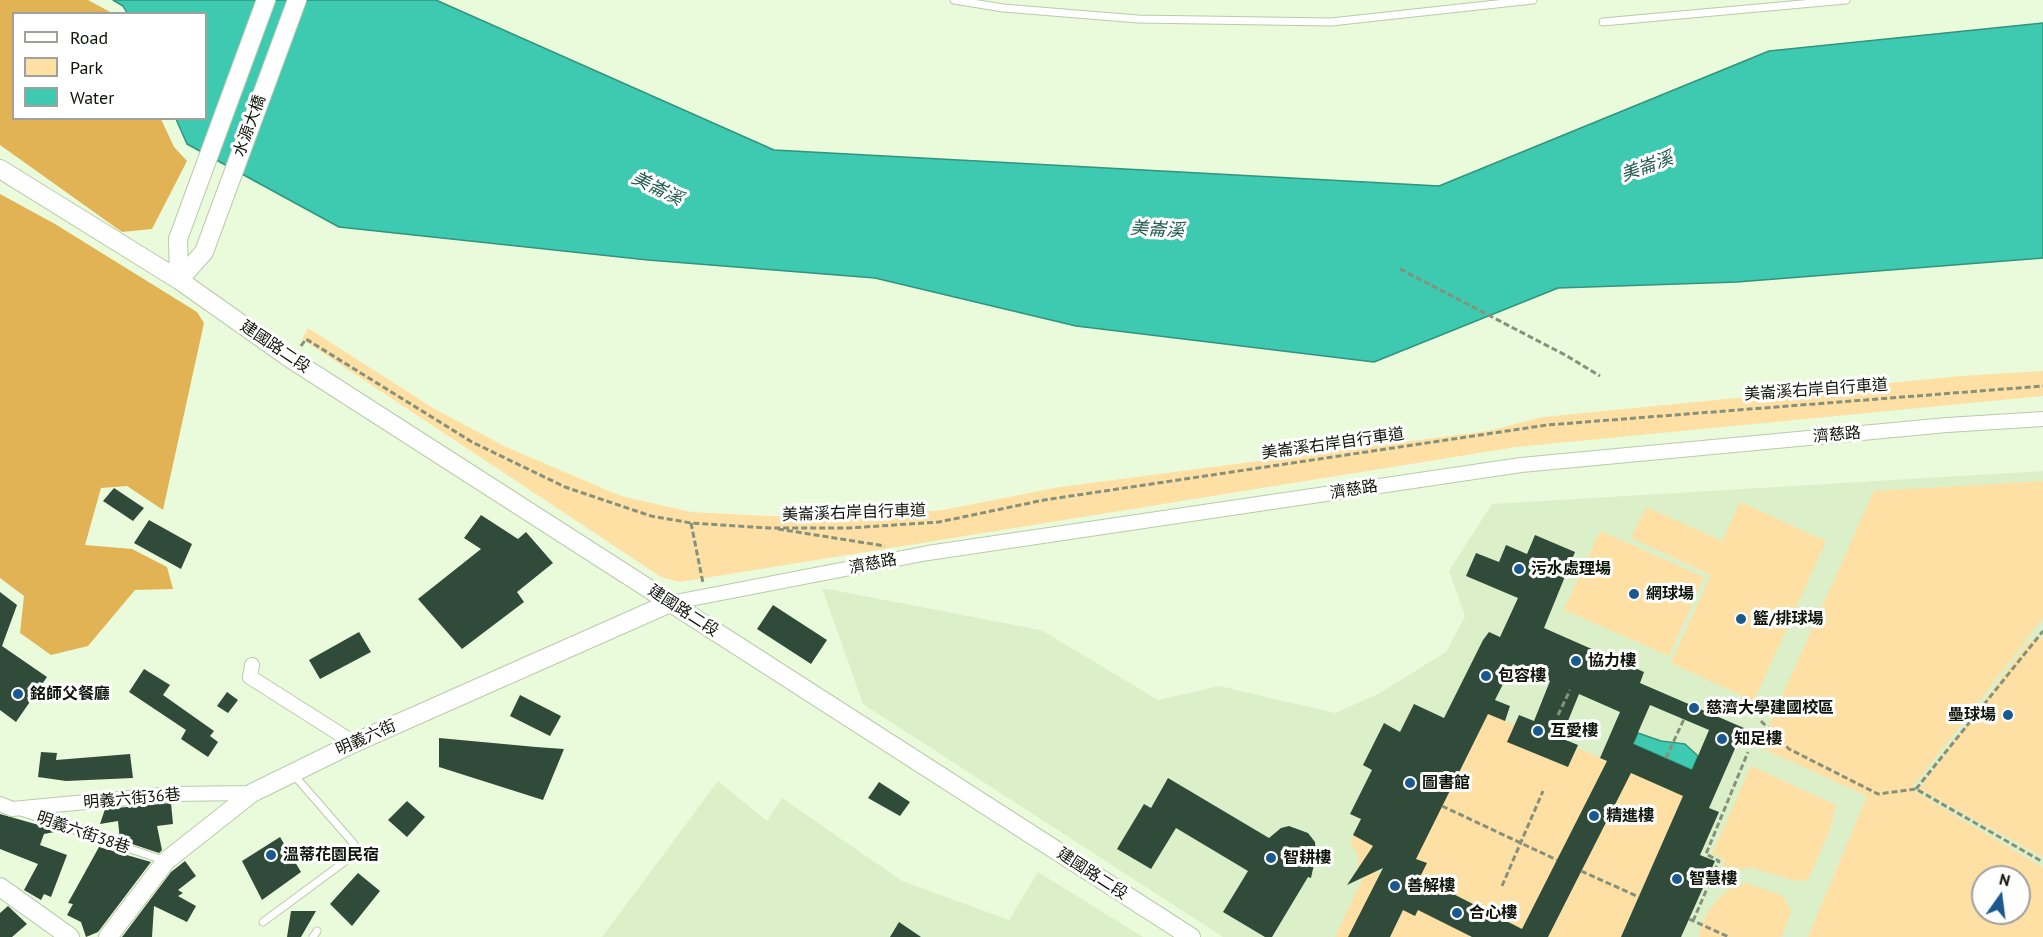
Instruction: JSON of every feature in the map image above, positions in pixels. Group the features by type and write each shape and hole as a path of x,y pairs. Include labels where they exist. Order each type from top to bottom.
{"street":[{"name":"水源大橋","path":"179,280 178,239 266,0"},
{"name":"水源大橋","path":"179,280 204,252 297,0"},
{"name":"建國路二段","path":"0,169 179,280 291,359 1191,937"},
{"name":"濟慈路","path":"670,603 898,559 1521,465 1947,425 2043,419"},
{"name":"明義六街","path":"108,937 166,861 252,793 354,743 670,603"},
{"path":"252,665 250,677 354,743"},
{"name":"明義六街36巷","path":"6,806 171,794 252,793"},
{"path":"0,887 70,937"}],"lane":[{"path":"954,0 1003,8 1138,19 1332,22 1533,0"},
{"path":"1603,22 1846,0"},
{"path":"263,922 355,854 354,844 292,773"},
{"name":"明義六街38巷","path":"6,806 166,861"}],"path":[{"path":"1400,269 1567,356 1600,376"},
{"path":"291,359 306,339 472,442 555,482 607,503 651,516 691,523 768,528"},
{"name":"美崙溪右岸自行車道","path":"768,528 849,528 939,522 1044,500 1547,425 2043,386"},
{"path":"691,523 706,596"},
{"name":"美崙溪右岸自行車道","path":"768,528 895,548 898,559"},
{"path":"1916,789 2043,631"},
{"path":"1558,715 1570,690"},
{"path":"1666,758 1684,719"},
{"path":"1761,721 1789,749 1878,794 1916,789 2043,862"},
{"path":"1729,937 1691,920 1719,861 1706,854 1748,752"},
{"path":"1502,886 1543,791"},
{"path":"1442,806 1557,860"},
{"path":"1581,871 1639,897"}],"shaded area":[{"path":"0,0 88,0 110,12 12,12 12,120 161,120 174,147 187,161 152,229 122,232 0,145"},
{"path":"0,194 55,224 197,312 204,323 163,510 127,486 101,488 85,545 132,549 167,567 173,589 135,590 88,646 51,655 20,633 24,596 0,578"},
{"name":"慈濟大學建國校區","path":"2043,471 2043,937 1223,937 863,704 822,588 1041,630 1158,700 1219,686 1335,713 1378,694 1446,652 1465,616 1449,571 1492,504"},
{"path":"718,781 767,821 782,798 902,881 1009,920 1038,872 1143,937 602,937"}],"green space":[{"path":"308,328 433,408 506,447 621,496 691,512 768,516 887,515 943,510 1060,487 1488,431 1543,417 1961,376 2043,371 2043,396 1516,447 680,582 661,577 302,339"},
{"path":"2043,481 2043,618 1911,789 2043,868 2043,937 1808,937 1867,796 1759,747 1874,491"},
{"name":"籃/排球場","path":"1740,502 1826,541 1754,701 1671,663 1711,575 1631,538 1646,507 1722,541"},
{"name":"網球場","path":"1600,531 1704,577 1669,656 1564,610"},
{"name":"壘球場","path":"2043,637 2043,857 1919,789 2028,642"},
{"path":"1488,714 1515,725 1508,741 1568,767 1576,747 1607,761 1518,937 1503,919 1440,888 1409,898 1426,863 1416,859"},
{"path":"1751,766 1836,805 1829,832 1808,880 1796,881 1749,867 1718,876 1725,860 1712,854"},
{"path":"1631,773 1683,796 1621,937 1548,937"},
{"path":"1353,835 1397,858 1365,858 1358,868 1358,854 1351,844"},
{"path":"1368,868 1380,873 1350,937 1335,937"},
{"path":"1747,883 1783,896 1791,912 1781,937 1699,937 1704,919 1715,902 1730,889"},
{"path":"1403,910 1418,910 1472,937 1390,937"}],"water":[{"name":"美崙溪","path":"113,0 436,0 774,150 1439,186 1769,51 2043,23 2043,258 1737,282 1558,288 1374,362 1076,326 875,278 648,260 339,227 187,144 176,120 207,120 207,12 126,12 123,6"},
{"path":"1638,733 1661,741 1685,744 1698,756 1692,770 1633,744"}],"building":[{"path":"114,488 144,508 133,521 103,501"},
{"path":"481,515 518,539 526,532 553,563 517,592 524,602 462,649 418,599 481,549 464,538"},
{"path":"149,520 192,544 181,569 134,543"},
{"path":"1535,535 1575,552 1544,628 1644,672 1640,683 1744,728 1709,808 1719,812 1700,855 1715,861 1681,937 1621,937 1683,796 1631,773 1548,937 1472,937 1418,910 1415,916 1403,910 1390,937 1348,937 1383,868 1347,885 1373,846 1353,835 1361,819 1350,814 1372,770 1363,765 1384,723 1400,732 1414,704 1444,718 1483,640 1489,632 1500,637 1518,598 1466,576 1476,553 1499,562 1506,545 1527,554","holes":["1513,664 1550,681 1534,721 1519,715 1507,742 1568,767 1578,745 1561,738 1579,694 1620,712 1600,758 1607,761 1522,929 1420,877 1427,863 1416,859 1488,714 1505,721 1510,706 1495,700","1650,705 1709,730 1692,770 1633,744"]},
{"name":"銘師父餐廳","path":"0,592 17,605 2,646 47,677 16,722 0,710"},
{"path":"773,605 827,640 811,664 757,629"},
{"path":"359,632 371,652 320,679 309,660"},
{"path":"144,669 170,685 163,695 214,731 210,736 218,742 208,757 181,739 186,730 129,692"},
{"path":"227,692 238,700 228,713 217,706"},
{"path":"520,695 561,716 550,736 510,716"},
{"path":"439,738 564,749 543,800 439,767"},
{"path":"41,752 57,753 56,760 130,754 133,778 66,781 38,777"},
{"name":"智耕樓","path":"1168,778 1269,838 1281,828 1289,826 1308,833 1315,842 1316,855 1311,878 1308,877 1272,937 1265,937 1223,912 1248,871 1176,828 1151,869 1117,849 1144,804 1151,808"},
{"path":"879,782 910,802 900,816 868,798"},
{"path":"407,801 425,817 407,837 388,820"},
{"path":"171,803 173,824 157,826 162,850 159,853 120,840 118,821 100,824 105,809"},
{"path":"0,814 60,831 44,834 40,845 67,855 51,897 44,894 41,900 24,890 38,864 0,849"},
{"path":"280,837 301,872 262,900 242,861"},
{"path":"99,847 151,862 98,932 86,937 81,922 67,915 73,904 68,903"},
{"path":"185,861 196,876 178,890 183,893 178,896 196,906 187,922 154,906 152,937 122,937 171,872"},
{"path":"358,873 380,891 352,926 330,904"},
{"path":"8,906 27,924 12,937 0,937 0,913"},
{"path":"291,911 316,911 301,937 287,937"},
{"path":"899,922 921,937 890,937"}],"place":[{"name":"污水處理場","path":"1519,569"},
{"name":"網球場","path":"1634,594"},
{"name":"籃/排球場","path":"1741,619"},
{"name":"協力樓","path":"1576,661"},
{"name":"包容樓","path":"1486,676"},
{"name":"銘師父餐廳","path":"18,694"},
{"name":"慈濟大學建國校區","path":"1694,708"},
{"name":"壘球場","path":"2008,715"},
{"name":"互愛樓","path":"1538,731"},
{"name":"知足樓","path":"1722,739"},
{"name":"圖書館","path":"1410,783"},
{"name":"精進樓","path":"1594,816"},
{"name":"溫蒂花園民宿","path":"271,855"},
{"name":"智耕樓","path":"1271,858"},
{"name":"智慧樓","path":"1677,879"},
{"name":"善解樓","path":"1395,886"},
{"name":"合心樓","path":"1457,913"}]}
